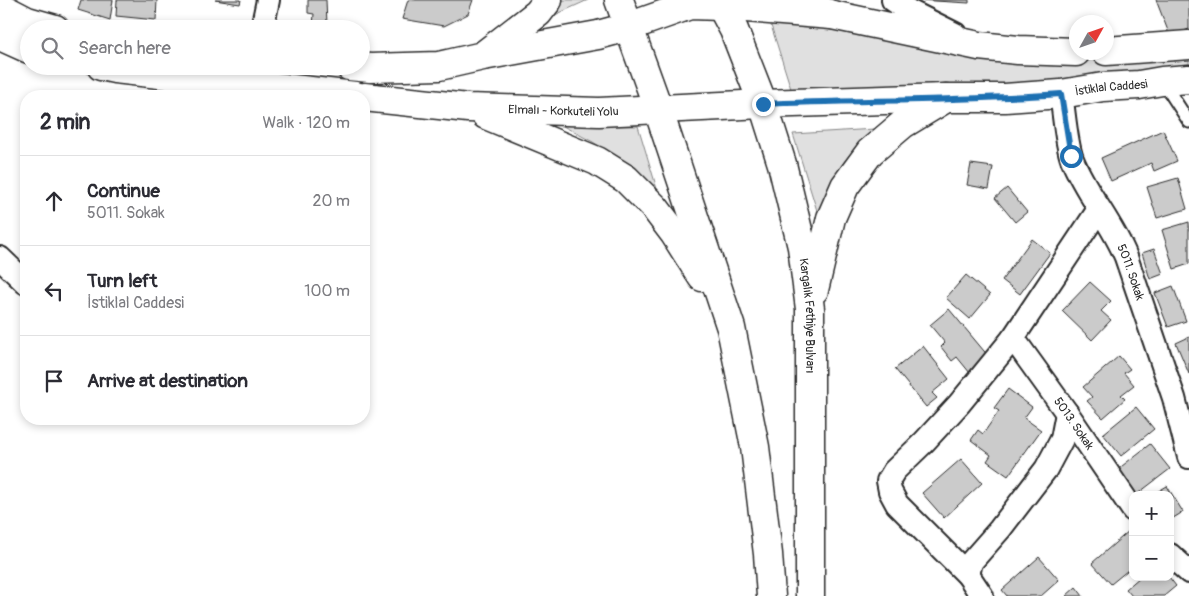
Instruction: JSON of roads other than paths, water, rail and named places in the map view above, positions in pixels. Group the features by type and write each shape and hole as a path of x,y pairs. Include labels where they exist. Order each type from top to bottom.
{"main road":[{"path":"483,56 538,13 548,0"},
{"path":"618,0 655,101 731,328 755,446 771,596"},
{"path":"793,0 832,15"},
{"path":"370,68 439,66 483,56 561,43 628,27 690,5 719,3 832,15 980,46 1018,50 1069,52"},
{"name":"Kargalık Fethiye Bulvarı","path":"719,3 737,38 763,104 782,164 802,247 810,309 810,596"},
{"path":"0,7 25,20"},
{"path":"0,36 20,45"},
{"path":"1114,50 1189,44"},
{"path":"164,75 300,90"},
{"name":"İstiklal Caddesi","path":"763,104 1006,98 1061,94 1103,87 1189,79"},
{"name":"Elmalı - Korkuteli Yolu","path":"370,98 468,108 599,112 655,101 763,104"},
{"path":"810,309 831,218 845,186 870,152 902,124 946,98"},
{"path":"468,108 550,140 597,161 626,179 655,208 674,232 698,269 731,328"}],"street":[{"path":"264,20 268,0"},
{"path":"892,1 980,46"},
{"name":"5011. Sokak","path":"1061,94 1071,156 1099,209 1118,237 1126,257 1174,398 1189,457"},
{"path":"982,596 968,575 897,504 890,491 888,481 894,471 960,404 1013,338 1099,209"},
{"path":"0,258 20,277"},
{"name":"5013. Sokak","path":"1013,338 1129,504"},
{"path":"968,575 971,562 1000,529 1046,469 1062,439 1067,413"},
{"path":"1174,559 1189,572"}],"lane":[{"path":"1162,81 1189,122"}]}
